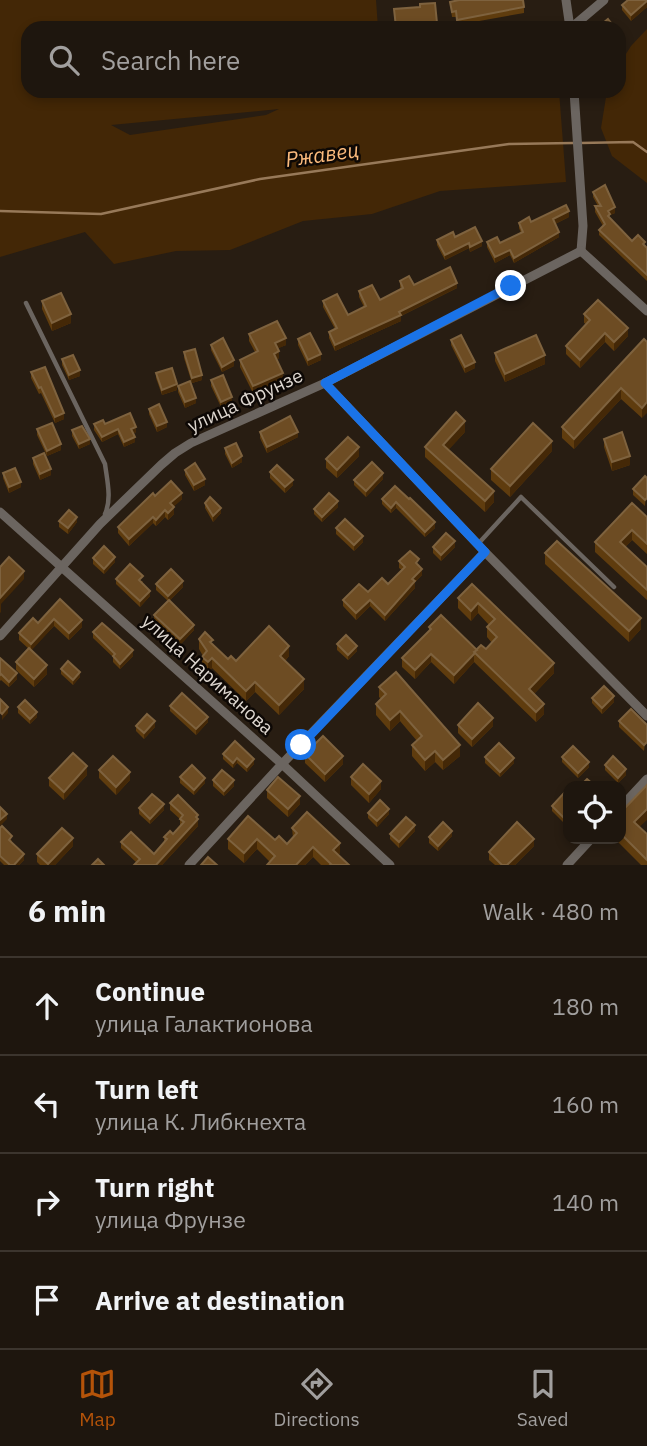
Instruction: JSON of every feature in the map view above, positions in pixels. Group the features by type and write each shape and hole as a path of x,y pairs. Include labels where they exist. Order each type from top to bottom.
{"street":[{"path":"566,0 569,21"},
{"path":"578,21 604,0"},
{"path":"574,98 583,226 581,251 647,311"},
{"name":"улица Фрунзе","path":"0,636 100,524 174,453 325,383 581,251"},
{"path":"325,383 481,548 647,716"},
{"name":"улица Нариманова","path":"0,512 282,764 390,865"},
{"path":"189,865 481,548"},
{"path":"626,802 647,779"},
{"path":"567,865 587,844"}],"lane":[{"path":"26,303 105,464 109,490 108,509 100,524"},
{"path":"481,548 521,497 614,587"}],"shaded area":[{"path":"0,0 376,0 378,21 21,21 21,98 560,98 566,182 440,191 372,214 303,221 230,250 176,251 114,264 85,232 0,257","holes":["279,109 266,115 130,135 111,125"]},
{"path":"647,29 647,183 612,156 601,128 606,98 626,98 626,54"}],"building":[{"path":"523,0 524,7 457,20 456,11 452,12 450,2"},
{"path":"628,0 647,1 631,15 622,5"},
{"path":"435,3 437,21 395,21 394,9 420,7 420,4"},
{"path":"605,185 615,207 608,211 608,216 632,241 638,235 645,242 643,244 647,248 647,275 599,230 605,224 595,206 601,206 593,192"},
{"path":"566,205 569,211 553,219 559,232 514,258 510,250 495,257 487,242 497,237 500,243 523,232 519,223 529,217 531,222"},
{"path":"475,227 482,241 470,247 469,243 445,255 437,240 453,232 455,237"},
{"path":"450,267 457,283 399,312 401,315 335,345 329,332 337,328 323,301 337,294 348,315 366,306 359,291 372,285 380,300 403,288 400,281 409,276 414,285"},
{"path":"61,293 71,314 52,323 42,301"},
{"path":"598,300 628,328 614,342 605,333 580,360 566,346 590,320 584,314"},
{"path":"277,321 286,338 275,343 279,351 274,354 283,373 253,386 240,360 258,351 249,334"},
{"path":"310,333 321,354 308,360 298,339"},
{"path":"461,335 475,362 465,367 451,340"},
{"path":"536,335 545,355 505,374 495,353"},
{"path":"223,338 234,360 222,367 211,345"},
{"path":"644,339 647,342 647,402 642,408 621,388 574,439 562,427"},
{"path":"195,349 202,375 192,378 184,352"},
{"path":"73,355 80,370 69,375 62,359"},
{"path":"45,367 64,413 55,417 31,372"},
{"path":"172,368 177,384 162,390 156,373"},
{"path":"223,375 232,397 221,402 211,380"},
{"path":"190,381 196,398 185,402 178,386"},
{"path":"159,404 167,422 157,426 149,409"},
{"path":"456,412 465,421 443,445 494,491 485,501 425,447"},
{"path":"130,413 136,427 131,429 135,437 124,442 118,429 102,437 94,424 103,420 105,424"},
{"path":"290,416 298,432 267,447 260,432"},
{"path":"52,423 61,444 47,451 37,429"},
{"path":"533,423 552,441 510,486 491,469"},
{"path":"82,426 90,439 79,444 72,430"},
{"path":"622,432 630,456 612,462 604,439"},
{"path":"348,437 359,447 337,470 326,459"},
{"path":"236,443 242,456 232,463 225,448"},
{"path":"44,453 51,469 40,474 33,458"},
{"path":"372,462 383,473 366,491 354,480"},
{"path":"195,463 205,479 194,485 185,470"},
{"path":"277,465 293,480 285,487 270,472"},
{"path":"15,468 21,482 9,487 3,473"},
{"path":"645,476 647,498 645,500 633,489"},
{"path":"171,481 182,493 170,503 174,507 168,513 165,510 156,520 153,517 129,539 118,527 153,493 155,496"},
{"path":"395,486 435,522 425,532 396,502 391,508 382,499"},
{"path":"329,493 338,501 322,517 314,509"},
{"path":"210,497 221,508 213,516 205,503"},
{"path":"632,503 647,517 647,544 632,530 620,542 647,567 647,590 595,542"},
{"path":"69,510 77,517 68,528 59,521"},
{"path":"345,519 363,536 354,545 336,528"},
{"path":"446,533 455,541 441,555 433,547"},
{"path":"557,541 641,618 629,631 545,553"},
{"path":"104,546 115,557 104,569 93,558"},
{"path":"410,551 419,559 416,563 422,569 385,615 370,600 356,613 343,600 359,584 368,592 382,578 388,584 405,567 399,561"},
{"path":"9,557 24,571 0,598 0,567"},
{"path":"130,564 143,576 139,580 150,591 140,601 116,579"},
{"path":"171,569 183,581 168,596 156,584"},
{"path":"472,584 554,663 529,689 544,704 536,712 474,652 481,645 486,649 497,637 487,627 495,619 478,603 471,611 458,598"},
{"path":"60,599 82,620 69,633 54,619 31,644 19,633 33,618 38,623"},
{"path":"169,600 194,625 180,639 154,615"},
{"path":"441,615 477,650 454,675 431,654 415,670 402,658"},
{"path":"102,623 133,650 120,664 113,656 115,654 93,632"},
{"path":"269,626 289,646 280,656 304,679 279,705 255,682 246,691 212,658 208,662 202,657 207,651 199,639 205,632 213,640 210,642 228,659 231,656 236,661"},
{"path":"346,635 357,646 348,655 337,644"},
{"path":"29,648 47,665 34,679 16,662"},
{"path":"0,658 17,673 9,682 0,675"},
{"path":"68,661 80,672 73,680 61,669"},
{"path":"396,672 460,745 443,760 435,751 425,760 412,745 422,736 400,711 390,720 376,704 386,694 379,687"},
{"path":"604,686 614,696 602,708 592,698"},
{"path":"182,693 208,717 196,729 170,706"},
{"path":"0,699 8,707 2,714 0,712"},
{"path":"25,700 37,712 30,719 18,707"},
{"path":"478,703 493,718 472,739 458,725"},
{"path":"631,709 647,725 647,742 644,745 619,721"},
{"path":"147,714 155,721 144,733 136,726"},
{"path":"323,736 343,756 325,774 305,754"},
{"path":"235,741 254,759 247,767 237,758 233,763 223,754"},
{"path":"499,743 514,758 500,772 485,757"},
{"path":"573,746 589,762 578,773 562,757"},
{"path":"73,753 87,766 64,792 49,778"},
{"path":"113,756 130,772 116,787 99,770"},
{"path":"613,756 626,769 618,778 605,765"},
{"path":"363,764 381,781 369,794 351,777"},
{"path":"192,765 205,778 194,790 180,777"},
{"path":"222,770 234,780 224,791 213,780"},
{"path":"278,777 300,796 288,809 267,790"},
{"path":"647,785 647,809 634,822 647,834 647,860 626,839 626,807"},
{"path":"152,794 164,804 150,819 139,808"},
{"path":"563,794 563,817 552,806"},
{"path":"178,795 198,815 198,819 156,865 134,865 140,859 121,842 131,832 154,854 167,839 164,837 170,831 173,834 184,822 180,819 183,815 170,803"},
{"path":"380,800 389,809 377,821 368,813"},
{"path":"0,807 7,814 0,820"},
{"path":"307,812 340,843 333,850 349,865 330,865 313,847 296,865 267,865 275,856 257,839 244,853 228,839 248,816 275,840 279,836 287,844 297,833 292,828"},
{"path":"406,817 415,825 399,842 390,834"},
{"path":"443,822 452,831 438,846 429,837"},
{"path":"517,822 534,839 507,865 502,865 489,852"},
{"path":"2,826 12,836 9,840 24,854 14,865 10,865 0,856"},
{"path":"62,828 73,838 48,864 37,854"},
{"path":"208,857 217,865 201,865"},
{"path":"98,859 104,865 92,865"}],"waterway":[{"name":"Ржавец","path":"580,143 633,142 647,152"},
{"name":"Ржавец","path":"0,211 101,214 260,179 509,144 573,143"}],"route":[{"path":"301,745 485,552 325,383 511,286"}]}
